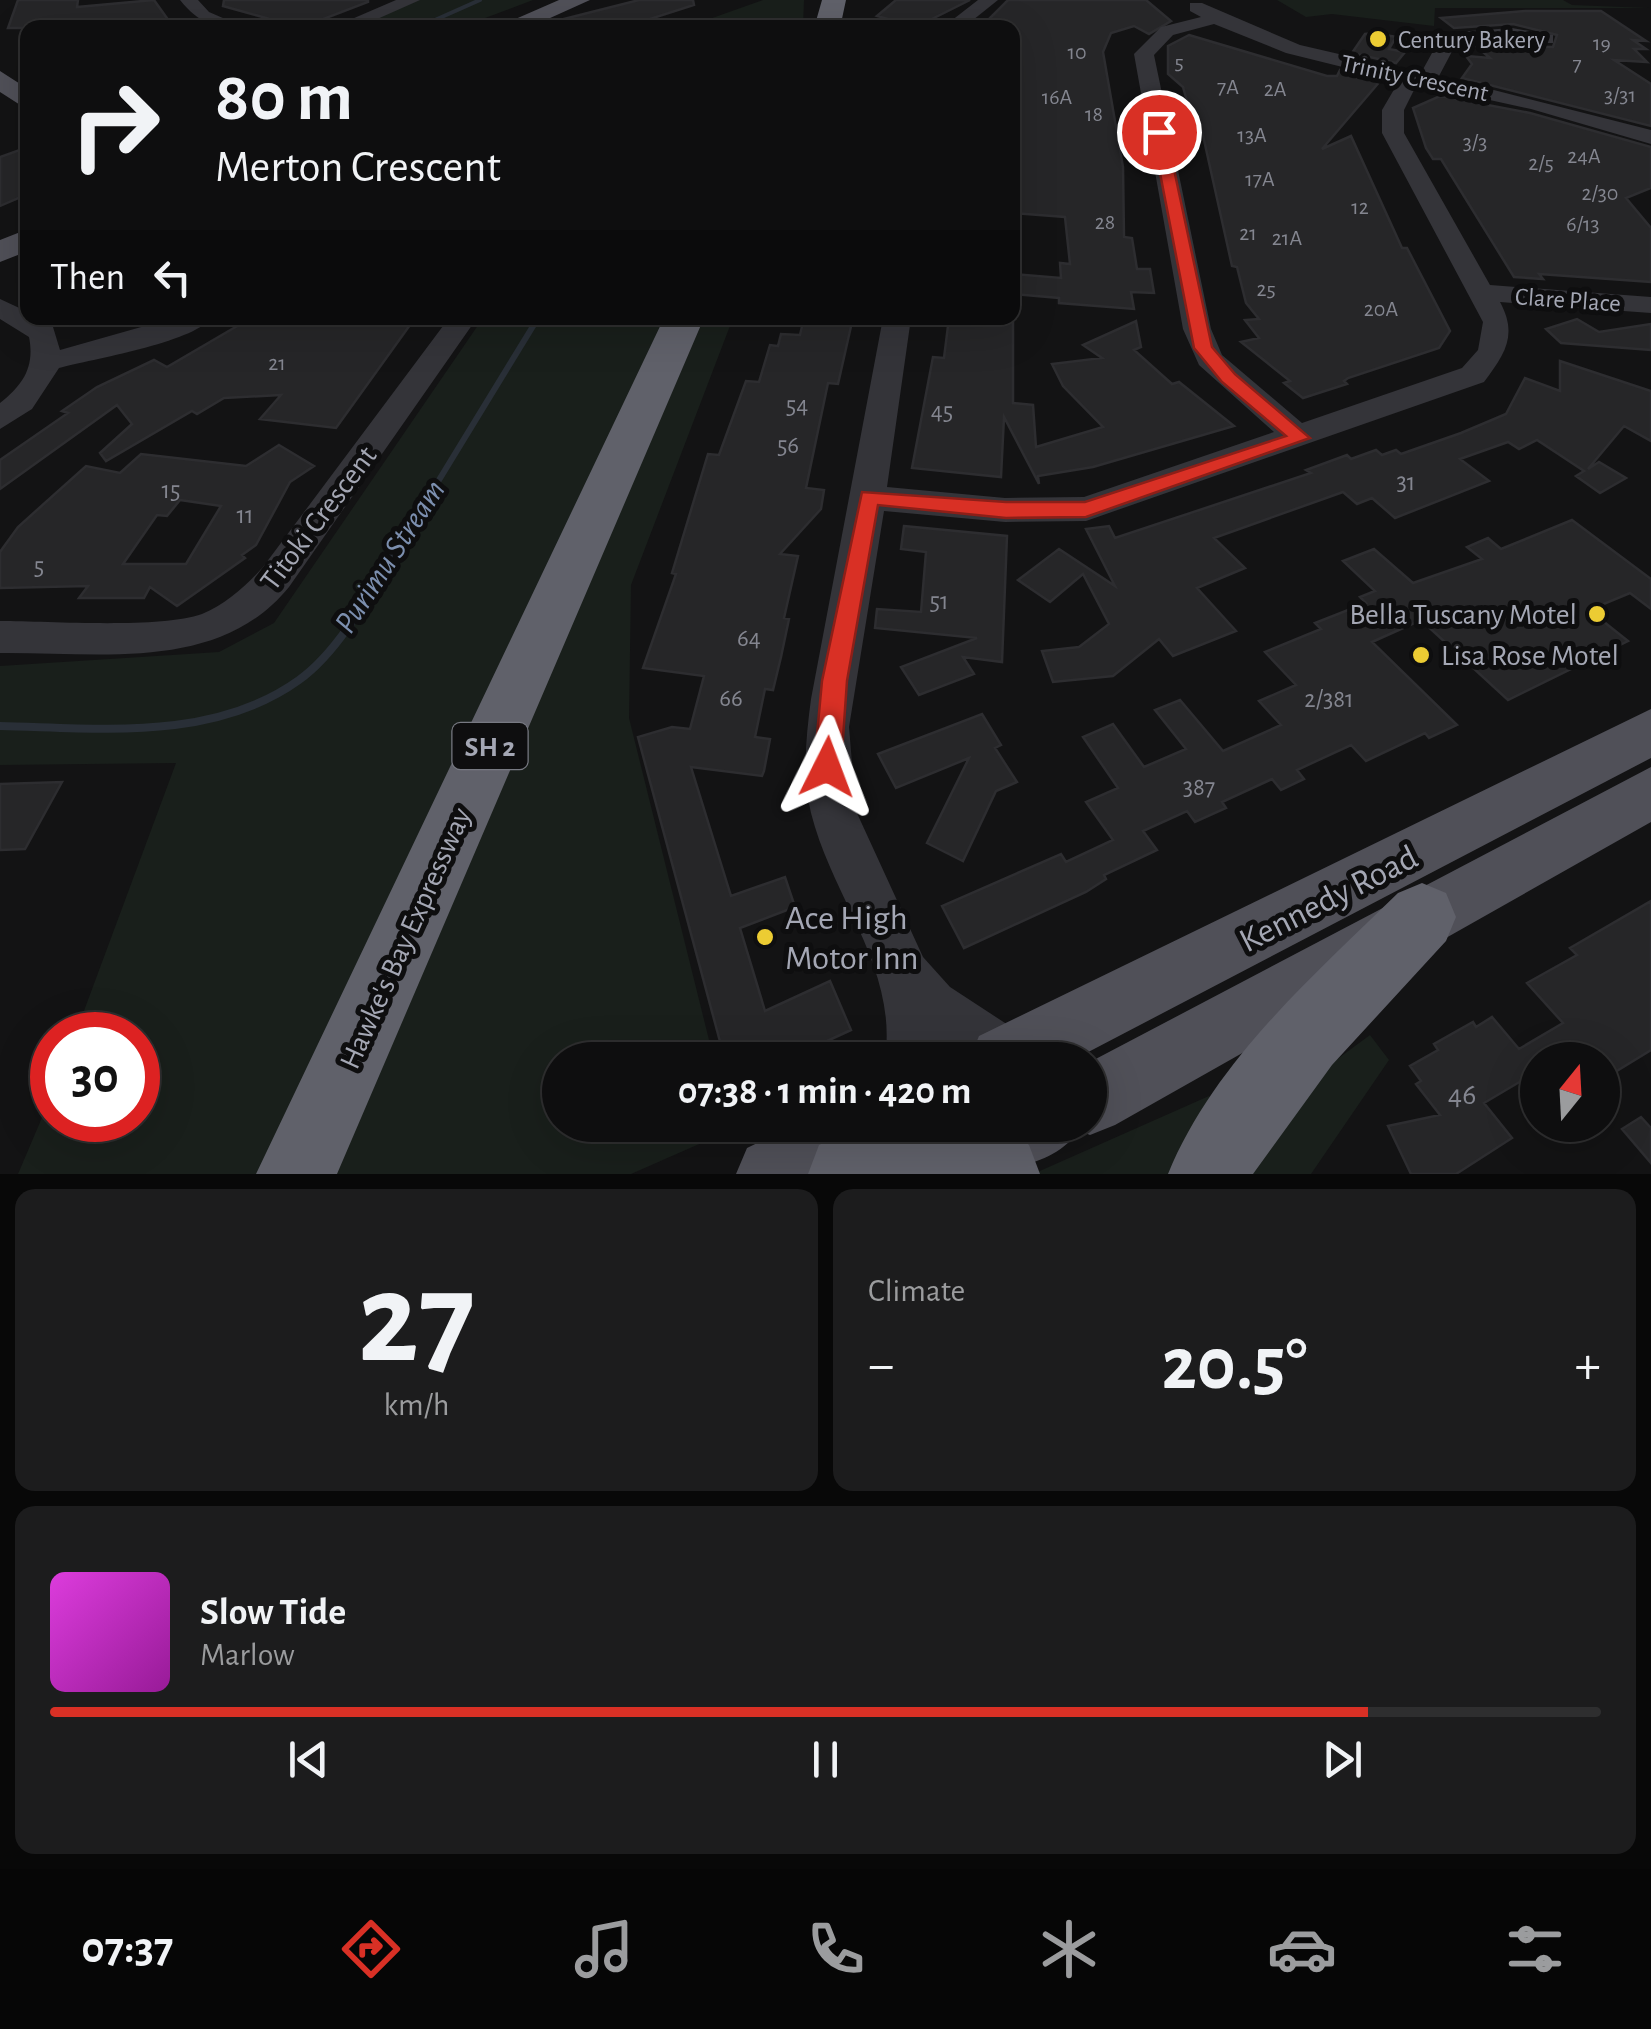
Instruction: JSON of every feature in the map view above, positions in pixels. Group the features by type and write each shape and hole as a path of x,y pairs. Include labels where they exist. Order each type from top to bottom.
{"highway":[{"name":"Hawke's Bay Expressway","path":"284,1174 304,1116 663,325"},
{"name":"Hawke's Bay Expressway","path":"296,1174 681,325"},
{"path":"1208,1174 1264,1088 1304,1038 1422,918"},
{"path":"848,1174 902,1145 934,1137 997,1157"}],"main road":[{"path":"498,20 548,0"},
{"path":"527,20 578,0"},
{"path":"0,79 20,95"},
{"name":"Kennedy Road","path":"1038,1042 1651,732"},
{"name":"Kennedy Road","path":"1107,1091 1651,794"},
{"path":"773,1174 837,1142"}],"street":[{"path":"189,0 195,12 216,20"},
{"path":"360,20 410,0"},
{"path":"962,20 990,0"},
{"name":"Trinity Crescent","path":"1186,0 1216,18 1300,50 1546,106 1651,137"},
{"path":"1216,18 1167,31 1148,46 1144,57 1197,330 1209,359 1300,438"},
{"path":"869,497 1006,510 1086,510 1473,376 1486,363 1498,331 1485,293 1393,133 1392,110 1450,36 1512,34 1546,39"},
{"name":"Clare Place","path":"1485,293 1651,305"},
{"path":"0,420 36,388 48,362 42,333 29,325"},
{"path":"48,362 180,325"},
{"name":"Titoki Crescent","path":"0,637 176,635 211,627 244,610 276,577 458,325"},
{"path":"896,325 834,681 827,767 832,811 844,846 904,973 913,1014 912,1042"},
{"path":"904,973 932,1005 984,1042"}],"shaded area":[{"path":"413,0 533,0 480,20 367,20"},
{"path":"763,0 804,0 803,20 707,20"},
{"path":"1277,0 1563,0 1572,5 1649,8 1435,8 1434,26 1332,14 1306,17"},
{"path":"478,325 664,325 264,1174 18,1174 32,1142 160,1142 160,1012 84,1012 176,763 0,765 0,666 219,652 274,623"},
{"path":"701,325 730,325 631,585 629,718 710,1042 542,1042 542,1142 704,1142 631,1174 332,1174"},
{"path":"1370,1035 1389,1060 1311,1174 1227,1174 1332,1063"},
{"path":"1209,1096 1218,1103 1185,1174 1033,1174"}],"building":[{"path":"18,0 78,0 77,7 154,0 168,20 20,20 20,28 8,28"},
{"path":"224,0 368,0 321,20 263,20 266,18 223,6"},
{"path":"639,0 693,0 694,5 647,20 560,20"},
{"path":"896,0 970,0 930,20 877,16"},
{"path":"1008,0 1146,0 1171,21 1149,34 1134,26 1111,33 1103,52 1123,167 1124,237 1132,238 1137,269 1150,269 1154,293 1131,292 1134,309 1059,303 1059,298 1020,295 1020,275 1061,278 1060,263 1070,264 1065,217 1020,214 1020,20 988,20"},
{"path":"1525,11 1601,11 1646,41 1633,40 1646,49 1634,49 1647,62 1614,60 1651,84 1651,126 1462,78 1472,64 1466,56 1490,58 1476,46 1553,47 1557,35 1513,24 1454,28 1441,18"},
{"path":"1365,34 1396,37 1389,49 1405,52 1396,63 1352,53"},
{"path":"1189,35 1327,76 1337,76 1340,70 1381,80 1322,149 1351,136 1402,248 1407,248 1450,331 1439,348 1348,378 1344,381 1347,384 1303,398 1284,383 1290,381 1241,342 1259,338 1245,320 1259,319 1246,303 1237,267 1232,266 1202,131 1195,130 1183,87 1168,74 1168,46"},
{"path":"1440,96 1530,113 1651,147 1651,188 1626,198 1651,228 1651,282 1539,274 1543,279 1514,277 1441,159 1433,159 1426,148 1413,108"},
{"path":"20,150 20,197 0,206 0,157"},
{"path":"1577,319 1599,332 1651,324 1651,350 1561,343 1546,329"},
{"path":"1136,321 1141,347 1134,350 1172,384 1179,382 1234,426 1093,467 1038,476 1039,484 1004,417 1001,477 912,468 933,357 944,358 948,325 1013,325 1013,403 1033,405 1036,447 1103,427 1063,386 1052,364 1102,358 1083,345"},
{"path":"239,325 410,325 336,428 260,419 281,395 224,398 197,414 192,411 106,461 100,453 132,424 117,405 0,489 0,460 68,413 62,411 97,387 154,360 167,367"},
{"path":"802,325 851,325 838,384 828,383 806,488 824,490 821,509 780,554 798,556 784,618 789,619 781,657 773,690 765,689 755,737 770,739 762,776 691,767 731,896 785,877 795,907 740,928 765,1011 830,981 851,1030 825,1042 720,1042 638,737 672,727 690,729 704,676 643,668 676,574 672,573 708,454 719,455 746,381 759,382 770,345 778,346 781,334 800,335"},
{"path":"1560,361 1651,391 1651,441 1624,426 1588,469 1599,462 1626,478 1600,493 1576,476 1584,471 1537,440 1519,449 1508,442 1460,459 1489,481 1395,518 1372,498 1357,504 1343,492 1214,538 1245,568 1197,588 1236,631 1173,656 1159,639 1113,676 1053,682 1042,651 1079,647 1109,624 1083,574 1050,602 1018,580 1059,549 1115,586 1086,529 1109,526 1115,538 1311,473 1306,470 1347,455 1351,459 1376,450 1382,455 1396,450 1401,454 1461,433 1506,414 1525,378 1560,391"},
{"path":"279,445 314,466 290,482 256,545 242,555 245,558 177,606 150,587 144,598 79,598 88,586 0,588 0,552 18,527 86,466 120,473 141,454 246,466","holes":["180,500 221,506 186,564 123,564 157,515 167,516"]},
{"path":"1572,520 1651,579 1651,609 1630,593 1589,610 1628,641 1508,700 1421,620 1372,642 1457,725 1429,738 1425,733 1366,761 1351,745 1297,770 1304,779 1281,790 1272,779 1222,802 1226,808 1195,822 1187,811 1143,831 1157,850 1104,875 1106,879 1086,892 964,948 942,906 1061,854 1066,862 1113,840 1086,802 1118,788 1083,737 1113,724 1144,767 1186,749 1155,710 1180,700 1223,751 1281,725 1259,701 1296,685 1265,652 1321,629 1315,623 1366,603 1360,597 1375,591 1343,561 1374,549 1413,583 1482,559 1467,547 1488,538 1501,549"},
{"path":"904,526 1007,536 1002,662 963,657 974,674 919,695 901,667 977,638 875,628 877,609 921,612 926,552 901,549"},
{"path":"982,714 1001,745 995,748 1017,782 996,791 963,861 927,843 969,758 896,788 878,754"},
{"path":"62,782 25,849 0,850 0,784"},
{"path":"1651,901 1651,1050 1620,1069 1620,1042 1531,1042 1563,1023 1527,983 1577,955 1570,948"},
{"path":"1492,1017 1519,1049 1520,1082 1484,1103 1512,1138 1456,1174 1411,1174 1388,1126 1440,1115 1416,1084 1421,1081 1410,1066 1438,1050 1434,1044 1473,1022 1476,1027"},
{"path":"1641,1117 1651,1128 1651,1163 1622,1129"}],"waterway":[{"name":"Purimu Stream","path":"435,20 480,0"},
{"name":"Purimu Stream","path":"406,534 534,325"},
{"name":"Purimu Stream","path":"0,726 154,727 230,714 266,700 299,680 331,650 407,531"}],"place":[{"name":"Century Bakery","path":"1378,39"},
{"name":"Bella Tuscany Motel","path":"1597,614"},
{"name":"Lisa Rose Motel","path":"1421,655"},
{"name":"Ace High Motor Inn","path":"765,937"}],"route":[{"path":"827,767 834,681 869,497 1053,513 1086,510 1120,502 1300,438 1228,378 1203,348 1159,132"}]}
